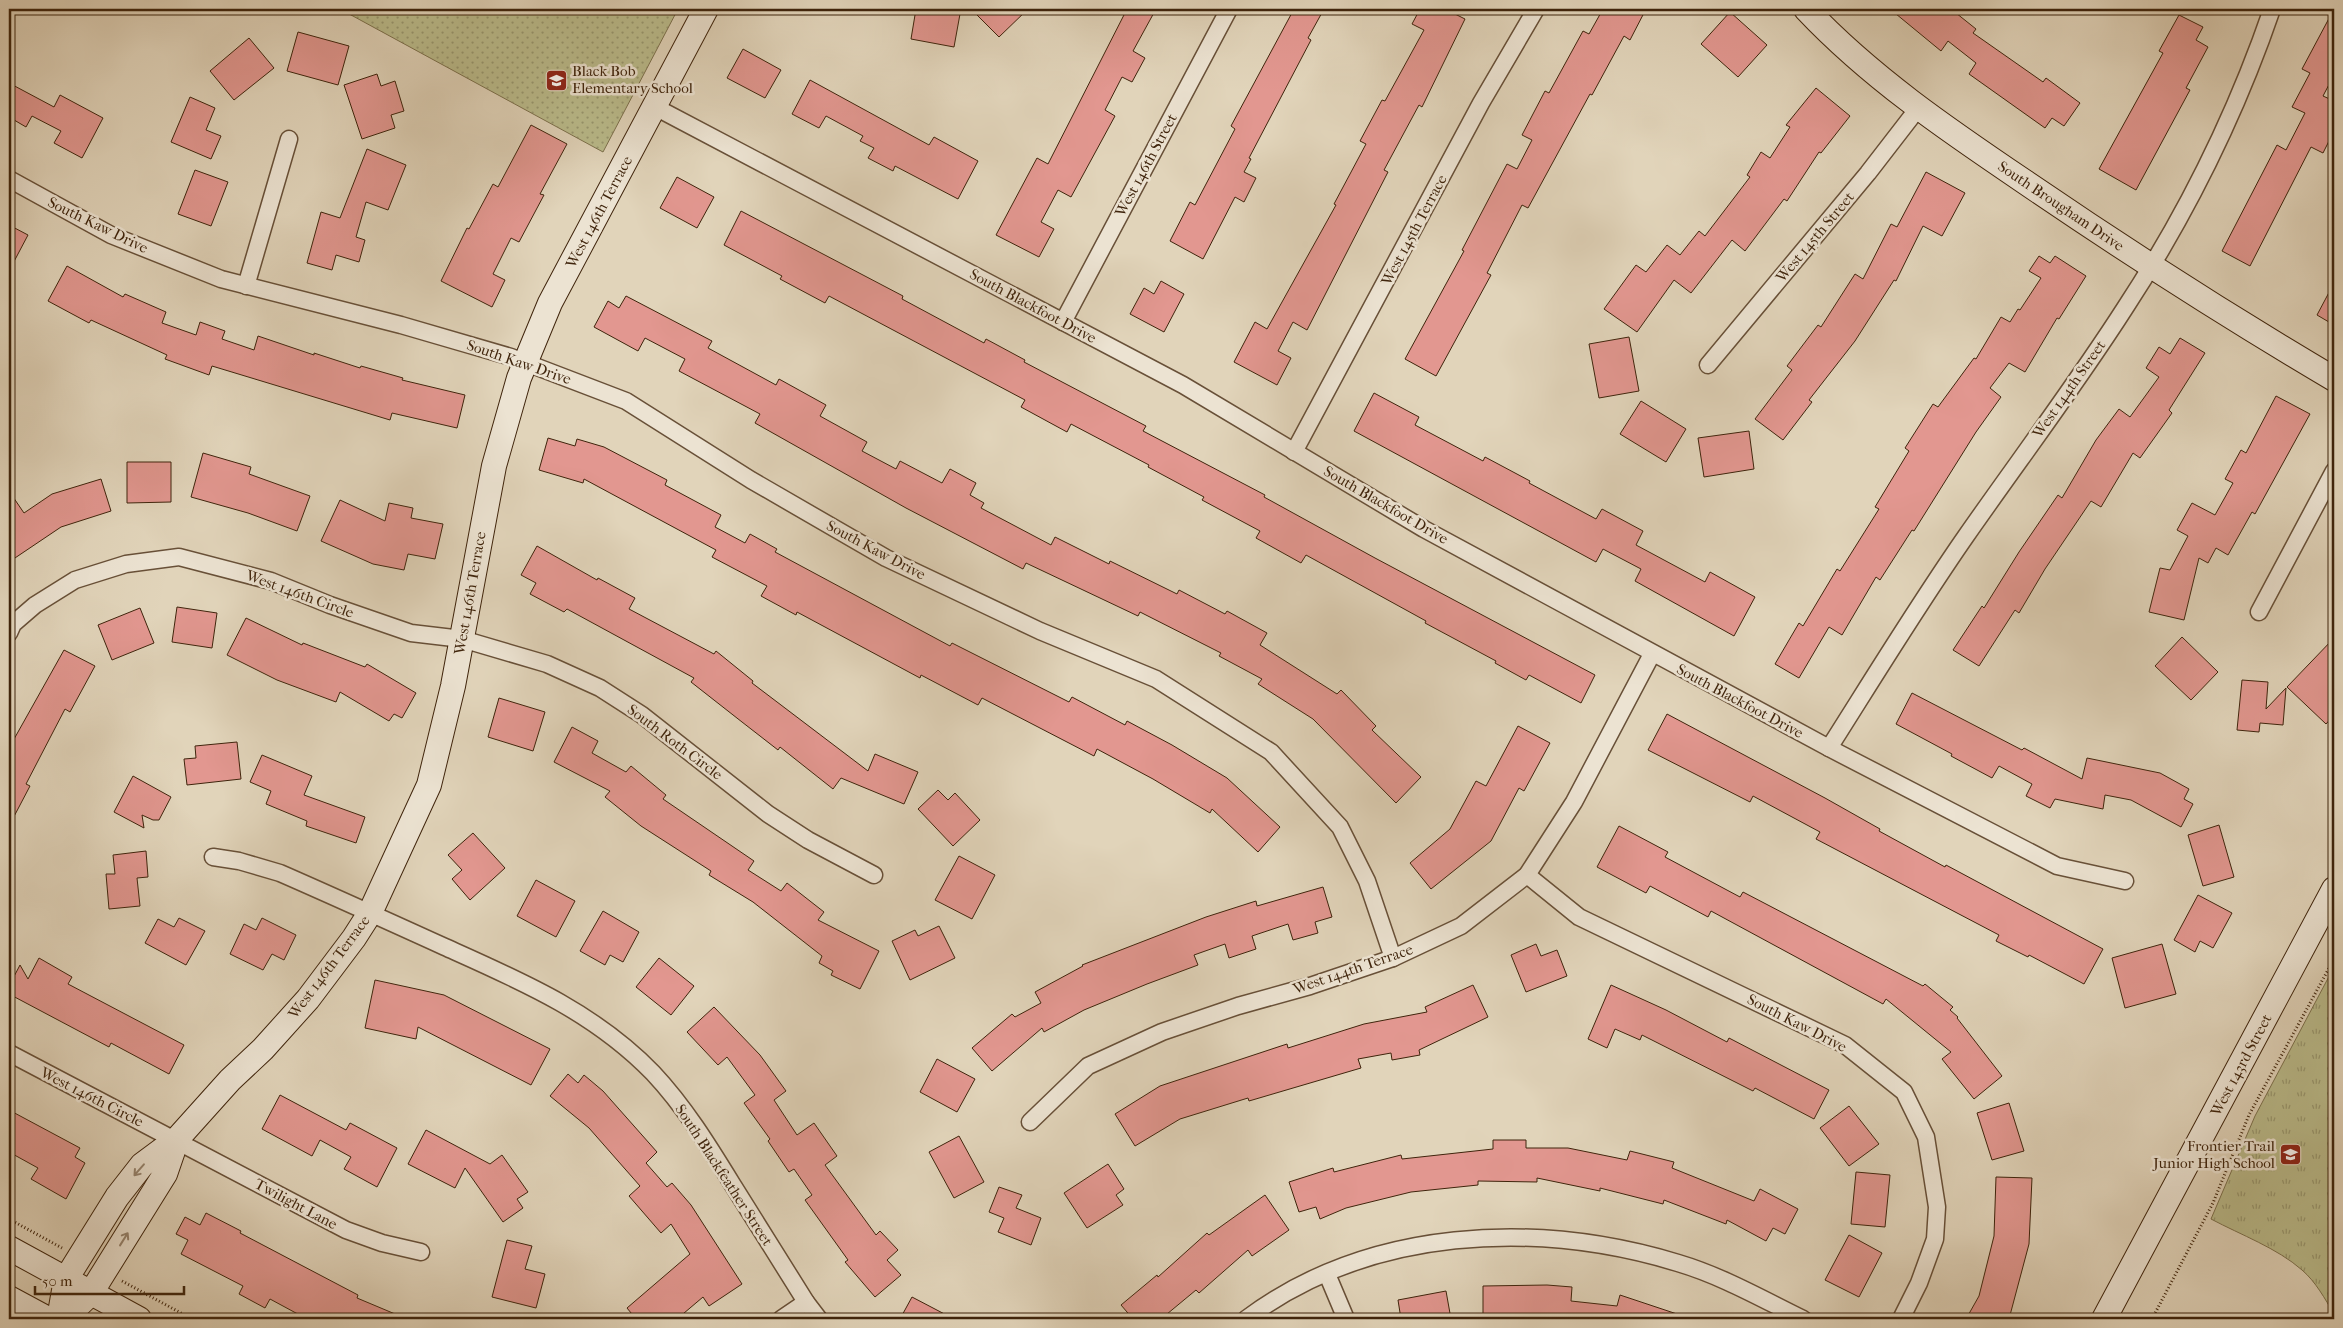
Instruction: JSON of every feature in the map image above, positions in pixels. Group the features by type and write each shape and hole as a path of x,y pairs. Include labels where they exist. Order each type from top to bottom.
{"street":[{"name":"West 146th Terrace","path":"59,1319 66,1279 117,1197 142,1166 177,1139 230,1080 263,1049 308,1000 370,913 429,785 453,686 494,466 526,363 550,303 706,9"},
{"name":"West 146th Street","path":"1063,322 1229,9"},
{"name":"West 145th Terrace","path":"1294,452 1481,103 1536,9"},
{"name":"South Brougham Drive","path":"1806,9 1827,31 1872,71 1970,145 2151,267 2334,379"},
{"name":"West 144th Street","path":"1829,748 1964,539 2125,310 2151,267 2191,198 2225,129 2255,59 2272,9"},
{"name":"South Blackfoot Drive","path":"655,106 1183,385 1424,529 1652,654 1829,748 2057,866 2126,881"},
{"name":"West 145th Street","path":"1708,366 1868,173 1919,107"},
{"path":"246,286 289,139"},
{"name":"South Kaw Drive","path":"9,179 111,235 221,279 401,325 526,363 626,401 751,480 886,558 1040,631 1156,679 1271,752 1340,827 1367,881 1393,958"},
{"path":"2259,612 2334,471"},
{"name":"West 146th Circle","path":"9,633 13,624 35,605 75,580 126,564 179,557 271,581 330,605 410,633 462,639"},
{"name":"South Roth Circle","path":"462,639 547,664 600,688 642,715 768,814 808,840 874,875"},
{"name":"West 144th Terrace","path":"1030,1122 1088,1066 1162,1032 1238,1006 1310,986 1393,958 1461,926 1527,875 1574,802 1652,654"},
{"name":"South Blackfeather Street","path":"213,857 239,861 280,872 522,981 562,1002 624,1046 654,1074 712,1152 818,1319"},
{"name":"South Kaw Drive","path":"1527,875 1579,917 1845,1045 1904,1092 1926,1137 1933,1170 1937,1208 1935,1238 1919,1284 1901,1319"},
{"name":"West 143rd Street","path":"2104,1319 2334,889"},
{"name":"West 146th Circle","path":"9,1052 93,1098 177,1139"},
{"name":"West 146th Terrace","path":"64,1319 91,1292 165,1174 177,1139"},
{"name":"Twilight Lane","path":"177,1139 346,1230 382,1243 421,1252"},
{"path":"1246,1319 1287,1294 1327,1274 1381,1255 1437,1242 1492,1237 1568,1240 1625,1248 1680,1264 1734,1284 1803,1319"},
{"path":"9,1248 140,1319"},
{"path":"1327,1274 1346,1319"},
{"path":"9,1298 48,1319"},
{"path":"781,1319 806,1302"}],"path":[{"path":"2152,1319 2213,1203 2249,1115 2334,959"}],"green space":[{"name":"Black Bob Elementary School","path":"340,9 678,9 603,152"},
{"name":"Frontier Trail Junior High School","path":"2334,967 2334,1314 2312,1280 2292,1262 2270,1248 2211,1219 2255,1116"}],"building":[{"path":"916,9 932,9 960,14 954,47 911,39"},
{"path":"971,9 1028,9 999,37"},
{"path":"1127,9 1156,9 1133,51 1145,58 1132,82 1122,77 1105,110 1115,116 1071,197 1058,190 1041,222 1054,229 1039,257 996,235 1037,158 1048,164"},
{"path":"1294,9 1324,9 1308,38 1311,40 1249,158 1251,159 1244,172 1256,178 1244,202 1235,197 1203,259 1170,241 1190,202 1195,205 1235,129 1231,126"},
{"path":"1420,9 1445,9 1465,19 1422,107 1419,105 1384,170 1388,172 1307,330 1293,322 1278,351 1291,358 1277,385 1234,362 1255,322 1267,329 1336,205 1334,204 1366,144 1360,141 1382,100 1385,101 1424,30 1412,24"},
{"path":"1603,9 1646,9 1630,40 1624,36 1528,208 1522,205 1487,273 1491,275 1436,376 1405,359 1464,251 1462,250 1507,164 1517,169 1532,140 1522,135 1545,91 1549,93 1583,31 1589,34"},
{"path":"1890,9 1951,9 1976,29 1973,33 2043,82 2046,78 2080,103 2064,126 2052,118 2045,128 1969,74 1976,63 1948,41 1941,51"},
{"path":"2334,9 2334,75 2323,96 2334,101 2334,131 2323,153 2311,147 2250,266 2222,251 2277,145 2286,150 2305,113 2292,107 2310,73 2302,69"},
{"path":"1730,12 1767,45 1738,77 1701,44"},
{"path":"2179,15 2203,27 2196,40 2208,47 2186,88 2190,90 2136,190 2099,169 2163,53 2159,51"},
{"path":"298,32 349,46 338,85 287,71"},
{"path":"249,38 274,68 234,100 210,71"},
{"path":"743,49 781,70 765,98 727,78"},
{"path":"377,74 381,86 395,81 404,111 391,115 395,128 362,139 344,85"},
{"path":"810,80 929,145 934,137 978,161 958,199 895,166 893,171 868,158 874,148 860,141 863,136 826,116 819,128 792,114"},
{"path":"9,83 54,107 60,95 103,118 82,158 54,143 61,131 32,116 26,127 9,117"},
{"path":"1816,88 1850,116 1821,153 1819,152 1787,201 1784,199 1745,251 1732,240 1691,293 1674,280 1637,332 1604,309 1636,265 1646,272 1667,245 1680,255 1699,231 1705,236 1750,177 1747,175 1761,152 1770,158 1790,127 1786,125"},
{"path":"190,97 215,108 206,130 221,136 211,159 171,142"},
{"path":"531,125 567,144 540,194 544,195 519,242 511,238 493,274 505,280 492,307 441,281 467,228 469,229 493,184 498,187"},
{"path":"367,149 406,165 388,210 366,202 356,237 365,240 359,262 336,255 332,270 307,263 321,212 340,218"},
{"path":"195,170 228,182 211,226 178,214"},
{"path":"1926,172 1965,193 1942,236 1923,226 1896,281 1894,280 1855,341 1809,400 1812,402 1783,440 1755,419 1792,370 1787,366 1818,325 1821,327 1855,274 1863,279 1891,224 1897,227"},
{"path":"677,177 714,197 697,228 660,208"},
{"path":"741,211 903,296 902,299 984,343 986,339 1025,360 1024,362 1146,426 1143,431 1265,495 1264,497 1375,558 1595,675 1581,703 1529,675 1526,680 1495,663 1496,661 1425,623 1426,621 1306,555 1301,563 1256,538 1260,531 1202,500 1204,497 1148,467 1149,465 1071,424 1067,432 1021,407 1025,400 829,296 825,303 780,279 782,276 724,245"},
{"path":"9,225 28,235 9,271"},
{"path":"2039,256 2050,263 2055,256 2086,276 2059,319 2057,318 2025,372 2009,363 1990,388 2001,397 1976,432 1914,531 1912,530 1880,580 1876,577 1842,635 1829,627 1799,678 1775,664 1799,623 1803,626 1837,569 1840,571 1879,509 1875,507 1909,451 1905,448 1933,404 1938,407 1974,358 1976,359 2001,317 2010,322 2041,278 2029,271"},
{"path":"67,266 123,297 125,294 166,312 162,323 196,335 200,322 225,331 222,339 254,350 258,336 314,355 314,353 360,368 361,366 403,378 402,380 465,395 457,428 392,413 390,420 212,366 209,375 165,359 167,355 91,320 89,323 48,301"},
{"path":"1161,281 1184,294 1164,332 1130,314 1144,288 1154,294"},
{"path":"2334,283 2334,325 2317,315"},
{"path":"626,296 712,341 708,348 776,385 779,379 826,405 820,416 867,442 862,451 896,469 900,461 942,483 950,469 976,483 970,495 984,503 981,508 1051,545 1055,537 1109,564 1110,561 1177,594 1179,590 1225,614 1227,611 1267,633 1260,645 1337,694 1341,690 1376,726 1372,730 1421,777 1396,803 1313,719 1258,684 1262,679 1219,656 1221,653 1140,612 1138,616 1026,563 1023,569 906,508 755,423 760,414 679,371 685,359 645,338 638,351 594,327 608,301 619,308"},
{"path":"1629,337 1639,391 1599,398 1589,344"},
{"path":"2180,338 2205,353 2169,410 2172,413 2140,458 2133,453 2101,507 2091,501 2045,569 2019,613 2015,610 1979,666 1953,650 1982,606 1984,608 2058,495 2062,498 2096,440 2119,409 2130,417 2159,377 2146,368 2159,347 2170,354"},
{"path":"1374,393 1419,417 1415,425 1483,461 1485,457 1596,519 1602,509 1643,531 1636,545 1705,582 1710,572 1755,597 1734,636 1635,581 1641,569 1603,549 1596,562 1354,431"},
{"path":"2276,396 2310,414 2255,514 2252,512 2228,555 2216,548 2208,563 2199,558 2184,620 2149,612 2160,568 2170,570 2188,536 2177,530 2192,503 2215,515 2233,483 2225,479 2241,450 2246,453"},
{"path":"1641,401 1686,429 1666,462 1620,434"},
{"path":"1749,431 1754,469 1704,477 1698,438"},
{"path":"548,438 575,446 577,439 604,447 667,480 665,485 721,515 715,527 745,543 750,534 777,549 775,552 950,646 952,643 1069,702 1072,697 1125,725 1127,721 1227,778 1280,827 1258,852 1212,809 1210,813 1097,749 1094,756 982,698 978,705 921,675 920,678 797,612 796,615 761,596 767,586 712,557 716,550 584,479 583,483 539,470"},
{"path":"203,453 251,467 249,474 310,496 297,531 248,513 191,497"},
{"path":"127,462 171,462 171,502 127,503"},
{"path":"101,479 111,511 61,527 9,562 9,491 24,513 52,494"},
{"path":"340,500 385,521 389,503 413,508 411,518 443,524 435,559 408,554 404,570 373,564 321,541"},
{"path":"537,546 597,580 598,578 635,598 629,609 714,654 716,651 753,681 752,683 868,771 875,754 918,772 904,804 841,778 833,789 780,747 778,750 691,682 694,678 567,609 564,612 530,594 536,583 521,575"},
{"path":"177,607 217,613 212,648 172,642"},
{"path":"140,608 154,643 112,660 98,625"},
{"path":"246,618 302,645 303,643 365,667 367,664 416,693 402,718 394,714 389,721 340,692 336,702 277,680 227,655"},
{"path":"2182,637 2218,672 2191,700 2155,666"},
{"path":"2334,638 2334,715 2326,724 2287,687"},
{"path":"64,650 95,666 70,712 65,709 26,784 30,786 9,826 9,748"},
{"path":"2242,680 2268,682 2266,709 2286,688 2283,725 2260,723 2259,732 2237,730"},
{"path":"1912,693 2082,779 2087,758 2160,773 2189,789 2184,799 2193,804 2181,827 2131,800 2105,795 2103,809 2055,799 2050,808 2026,796 2032,784 1999,766 1992,778 1896,724"},
{"path":"499,698 545,712 533,751 488,737"},
{"path":"1667,714 1825,798 1880,829 1879,831 1945,867 1946,865 2103,949 2084,984 2029,955 2028,957 1996,941 1999,935 1816,839 1820,832 1753,796 1750,802 1648,750"},
{"path":"1518,726 1550,743 1524,791 1519,788 1491,841 1431,889 1410,863 1450,829 1476,781 1486,786"},
{"path":"572,727 598,741 592,753 626,772 631,766 666,795 663,799 754,861 748,870 781,891 787,883 824,912 818,920 879,951 860,989 831,975 833,971 819,963 822,956 753,902 709,875 711,871 641,826 605,797 610,791 554,762"},
{"path":"237,742 241,779 187,785 184,759 196,758 195,746"},
{"path":"262,755 312,776 304,795 365,817 356,843 306,826 307,821 266,804 271,791 250,782"},
{"path":"133,776 171,797 159,820 153,820 142,815 144,828 114,812"},
{"path":"938,790 948,800 955,793 980,820 953,846 918,809"},
{"path":"2219,825 2234,877 2203,886 2188,835"},
{"path":"1619,826 1668,852 1665,857 1740,897 1743,892 1923,986 1925,984 1953,1007 1950,1010 1958,1017 2002,1076 1974,1099 1942,1059 1951,1052 1886,999 1883,1004 1711,911 1708,917 1650,886 1646,893 1597,867"},
{"path":"473,833 505,868 470,900 452,879 462,870 448,855"},
{"path":"146,851 148,877 137,878 140,906 109,909 106,874 115,874 113,855"},
{"path":"959,856 995,875 972,919 935,900"},
{"path":"536,880 575,901 556,937 517,916"},
{"path":"1323,887 1332,917 1315,922 1318,933 1293,940 1288,924 1252,936 1256,949 1229,958 1225,944 1194,955 1198,965 1084,1010 1044,1032 1042,1028 992,1071 972,1048 1012,1014 1015,1017 1041,1003 1035,992 1082,965 1206,917 1256,901 1257,906"},
{"path":"2198,895 2232,913 2213,948 2200,941 2195,952 2174,940"},
{"path":"603,911 639,932 623,962 610,955 605,965 580,951"},
{"path":"179,918 205,931 186,965 145,943 158,919 174,927"},
{"path":"262,918 296,935 284,960 272,954 263,970 230,954 244,924 256,930"},
{"path":"939,926 955,958 910,980 892,941 915,930 918,936"},
{"path":"1536,944 1541,956 1557,950 1567,976 1526,992 1511,955"},
{"path":"2162,944 2176,994 2125,1008 2112,958"},
{"path":"39,958 72,977 68,984 184,1045 169,1074 111,1043 109,1047 9,994 9,986 20,965 28,979"},
{"path":"659,958 694,986 671,1015 636,987"},
{"path":"375,980 444,995 550,1049 531,1085 418,1027 416,1039 365,1028"},
{"path":"1473,985 1488,1017 1419,1050 1420,1055 1392,1060 1391,1053 1358,1059 1361,1068 1249,1101 1248,1098 1180,1119 1135,1146 1115,1114 1160,1086 1287,1044 1288,1048 1364,1024 1427,1012 1425,1007"},
{"path":"1611,985 1666,1010 1727,1042 1729,1038 1829,1090 1814,1119 1755,1088 1753,1091 1642,1035 1640,1040 1615,1029 1607,1048 1588,1039"},
{"path":"714,1007 760,1055 786,1091 774,1100 797,1135 814,1123 837,1156 825,1165 876,1235 880,1231 898,1250 887,1260 901,1275 875,1297 845,1262 848,1260 805,1200 812,1195 794,1169 789,1172 768,1141 770,1139 744,1103 755,1095 727,1057 718,1065 687,1032"},
{"path":"937,1059 975,1079 957,1112 920,1092"},
{"path":"568,1074 578,1083 584,1075 603,1091 657,1152 646,1163 667,1187 672,1183 691,1205 742,1284 709,1306 703,1297 677,1319 636,1319 627,1308 690,1254 671,1224 661,1233 629,1196 640,1186 589,1128 550,1096"},
{"path":"280,1095 346,1130 350,1123 397,1148 377,1187 344,1169 351,1157 320,1140 312,1156 262,1129"},
{"path":"2009,1103 2024,1151 1992,1160 1977,1113"},
{"path":"1849,1106 1879,1144 1849,1166 1820,1128"},
{"path":"9,1110 80,1148 75,1157 85,1163 66,1199 31,1179 38,1168 9,1152"},
{"path":"426,1130 490,1164 502,1155 528,1192 517,1199 523,1208 503,1222 465,1168 455,1188 408,1164"},
{"path":"959,1136 984,1182 954,1198 929,1152"},
{"path":"1493,1140 1526,1140 1526,1148 1568,1148 1627,1160 1630,1151 1674,1162 1672,1168 1754,1201 1760,1189 1798,1209 1785,1234 1773,1228 1766,1241 1727,1220 1726,1224 1664,1200 1663,1204 1600,1188 1600,1191 1537,1178 1537,1182 1478,1181 1478,1185 1411,1192 1346,1208 1320,1219 1316,1207 1299,1212 1289,1182 1333,1168 1334,1172 1401,1155 1402,1159 1493,1149"},
{"path":"1108,1164 1124,1189 1116,1195 1123,1205 1087,1228 1064,1193"},
{"path":"1856,1172 1890,1175 1885,1227 1851,1224"},
{"path":"1996,1177 2032,1178 2029,1244 2009,1319 1966,1319 1979,1296 1994,1236"},
{"path":"999,1187 1022,1195 1016,1208 1041,1218 1031,1245 998,1232 1004,1218 989,1212"},
{"path":"1265,1195 1289,1230 1252,1256 1248,1250 1199,1293 1196,1290 1161,1319 1133,1319 1121,1305 1157,1275 1158,1277 1207,1233 1209,1235"},
{"path":"206,1213 358,1295 357,1298 407,1319 307,1319 270,1299 265,1308 239,1294 243,1286 181,1254 188,1240 176,1234 185,1217 200,1225"},
{"path":"1849,1235 1882,1253 1859,1297 1825,1280"},
{"path":"507,1240 532,1246 525,1269 545,1274 536,1308 492,1297"},
{"path":"1547,1285 1572,1287 1571,1301 1617,1306 1620,1295 1683,1316 1683,1319 1483,1319 1483,1286"},
{"path":"1446,1291 1451,1319 1401,1319 1398,1300"},
{"path":"912,1297 954,1319 900,1319"}],"place":[{"name":"Black Bob Elementary School","path":"556,80"},
{"name":"Frontier Trail Junior High School","path":"2291,1155"}]}
